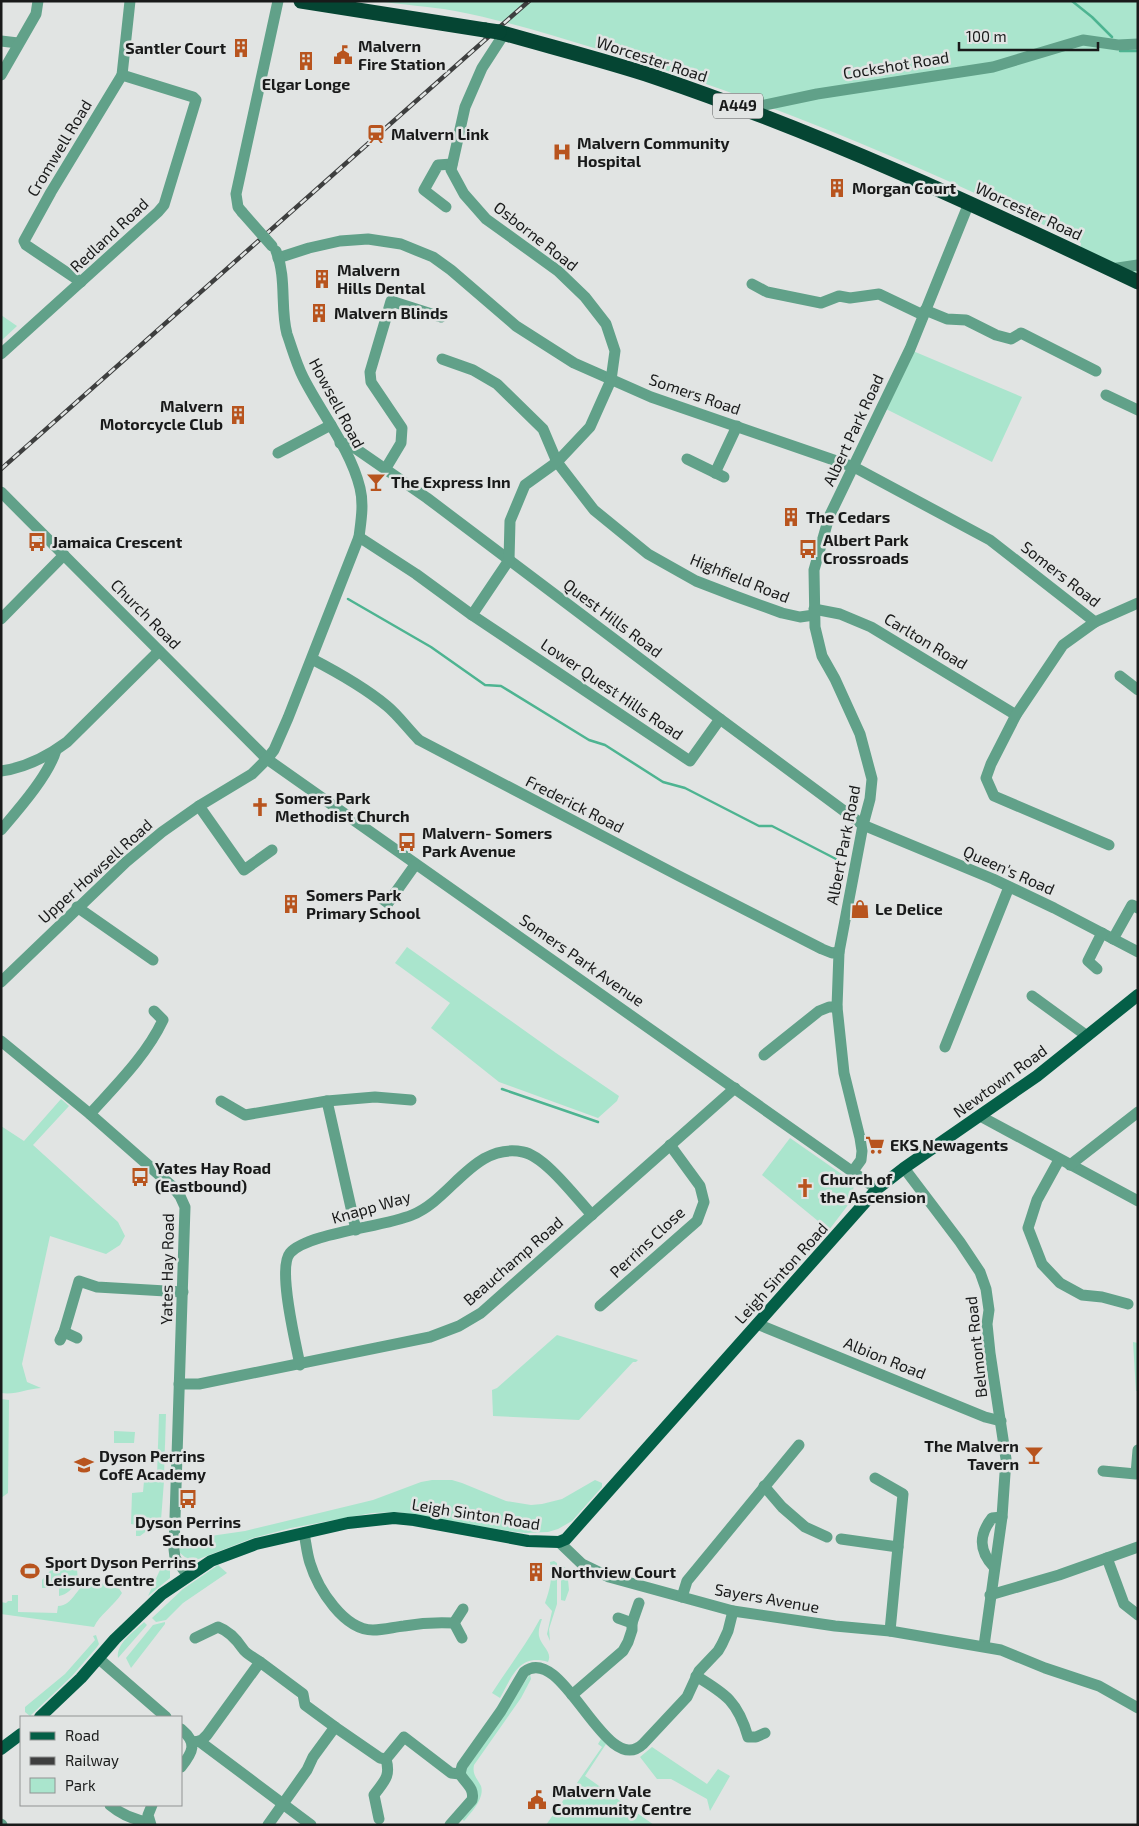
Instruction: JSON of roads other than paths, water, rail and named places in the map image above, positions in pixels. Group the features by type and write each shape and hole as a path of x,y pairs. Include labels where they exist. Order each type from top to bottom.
{"highway":[{"name":"Worcester Road","path":"301,1 496,32 602,60 746,110 913,177 1138,282"}],"main road":[{"name":"Newtown Road","path":"877,1189 904,1168 1037,1076 1138,995"},
{"name":"Leigh Sinton Road","path":"41,1716 66,1694 115,1639 152,1604 188,1576 212,1561 235,1551 256,1544 348,1523 394,1518 528,1541 559,1542 566,1539 877,1189"},
{"path":"1,1749 20,1735"}],"street":[{"path":"1,75 36,14 38,1"},
{"name":"Cromwell Road","path":"81,282 24,242 51,192 122,76 130,1"},
{"name":"Howsell Road","path":"267,759 274,750 312,659 359,537 363,513 360,489 350,461 302,376 286,330 282,274 278,258 272,246 238,207 236,194 278,1"},
{"path":"446,207 424,190 438,165 452,164 465,107 496,32"},
{"name":"Cockshot Road","path":"746,110 817,94 993,67 1083,40 1118,45 1138,44"},
{"path":"1,41 18,43"},
{"name":"Redland Road","path":"1,354 162,208 196,100 193,97 122,76"},
{"name":"Osborne Road","path":"452,164 451,170 464,194 486,219 558,271 586,297 606,324 615,351 611,380 590,427 557,462 525,485 510,521 509,560"},
{"name":"Albert Park Road","path":"853,1171 861,1160 862,1151 844,1073 837,1007 839,952 863,825 870,799 872,779 868,760 851,714 822,656 815,628 814,570 818,550 829,517 854,467 868,432 910,349 969,203"},
{"name":"Somers Road","path":"278,258 305,249 340,241 368,239 401,244 433,258 451,270 516,326 574,363 651,397 854,467 990,540 1096,622"},
{"path":"1111,269 1138,265"},
{"path":"752,284 767,292 821,303 839,296 850,298 879,294 947,319 966,320 996,335 1011,340 1021,333 1096,371"},
{"path":"386,468 402,443 402,428 371,382 370,372 392,301 441,317"},
{"name":"Highfield Road","path":"442,359 473,370 497,384 543,430 557,462 594,510 648,554 696,581 782,613 800,617 814,612"},
{"path":"1106,395 1138,410"},
{"path":"278,453 331,425"},
{"path":"687,459 719,475 737,426"},
{"name":"Quest Hills Road","path":"340,443 349,444 386,468 863,825"},
{"name":"Church Road","path":"1,492 221,715 267,759"},
{"name":"Lower Quest Hills Road","path":"359,537 690,761 720,719"},
{"path":"1,619 64,555"},
{"path":"472,615 509,560"},
{"path":"1105,840 994,796 986,778 1016,714 1063,645 1096,622 1138,603"},
{"name":"Carlton Road","path":"814,612 840,614 871,627 1016,714"},
{"path":"1,771 31,762 56,750 67,742 159,651"},
{"name":"Frederick Road","path":"312,659 363,687 390,708 419,740 822,949 839,952"},
{"path":"1120,676 1138,690"},
{"path":"1,830 26,801 54,759 56,750"},
{"name":"Upper Howsell Road","path":"1,982 126,862 162,832 199,806 252,774 267,759"},
{"name":"Somers Park Avenue","path":"267,759 877,1189"},
{"path":"199,806 244,870 272,850"},
{"name":"Queen's Road","path":"863,825 1009,886 1138,952"},
{"path":"380,897 388,903 415,865"},
{"path":"945,1047 1009,886"},
{"path":"1113,939 1132,905 1138,908"},
{"path":"77,908 153,960"},
{"path":"1097,969 1083,959 1102,933"},
{"path":"1032,996 1087,1036"},
{"path":"764,1055 781,1048 819,1011 829,1007 837,1007"},
{"path":"90,1114 168,1022 154,1011"},
{"name":"Yates Hay Road","path":"1,1042 90,1114 173,1187 180,1196 185,1208 174,1549 175,1558 188,1576"},
{"name":"Beauchamp Road","path":"179,1384 199,1384 430,1337 458,1326 481,1313 735,1088"},
{"path":"221,1100 245,1115 327,1101 375,1097 411,1100"},
{"path":"327,1101 356,1230"},
{"path":"1070,1165 1138,1112"},
{"path":"980,1116 1138,1201"},
{"name":"Perrins Close","path":"600,1306 697,1221 704,1202 700,1186 670,1145"},
{"name":"Knapp Way","path":"300,1364 284,1280 286,1264 290,1254 306,1244 413,1215 432,1204 486,1156 505,1150 524,1152 541,1160 592,1215"},
{"path":"1059,1160 1037,1200 1028,1228 1042,1264 1060,1283 1082,1295 1102,1297 1128,1304"},
{"name":"Belmont Road","path":"904,1168 960,1242 980,1272 986,1289 989,1310 987,1324 990,1353 1006,1459 1002,1517 984,1646"},
{"path":"76,1338 62,1336 80,1277 97,1287 183,1292"},
{"name":"Albion Road","path":"757,1324 985,1417 1001,1421"},
{"path":"682,1597 687,1581 799,1445"},
{"path":"1103,1471 1136,1474 1138,1450"},
{"path":"875,1478 903,1494 890,1631"},
{"path":"764,1486 782,1508 805,1527 827,1536"},
{"path":"304,1533 310,1563 316,1579 326,1597 340,1613 354,1624 371,1630 421,1623 454,1623"},
{"path":"841,1538 898,1547"},
{"name":"Sayers Avenue","path":"559,1542 582,1564 609,1577 733,1611 835,1626 890,1631 1001,1650 1045,1668 1099,1686 1138,1708"},
{"path":"990,1596 1059,1575 1138,1547"},
{"path":"1107,1558 1124,1604 1138,1615"},
{"path":"572,1695 623,1651 632,1630 632,1624 639,1603"},
{"path":"454,1623 463,1609"},
{"path":"460,1774 462,1766 501,1711 524,1672 536,1667 545,1669 558,1679 617,1746 626,1751 635,1750 643,1744 687,1697 696,1676 722,1644 728,1631 733,1611"},
{"path":"618,1618 632,1624"},
{"path":"454,1623 462,1638"},
{"path":"195,1638 218,1628 224,1630 241,1643 243,1650 304,1694 305,1705 335,1728 380,1758 386,1759"},
{"path":"98,1658 165,1716"},
{"path":"182,1766 196,1742 207,1735 260,1662"},
{"path":"696,1676 718,1690 736,1707 748,1737 756,1737 765,1733"},
{"path":"268,1825 307,1770 313,1757 335,1728"},
{"path":"182,1731 196,1742 214,1752 311,1825"},
{"path":"386,1759 404,1738 452,1773 460,1774 472,1790 473,1796 472,1800 450,1825"},
{"path":"379,1819 374,1795 389,1771 386,1759"},
{"path":"111,1806 133,1819 150,1823 148,1815 152,1806"}],"waterway":[{"path":"1072,1 1112,37"},
{"path":"1120,51 1138,51"},
{"path":"348,599 431,647 485,685 501,686 589,740 605,745 663,782 685,788 759,826 772,826 836,859"},
{"path":"502,1089 598,1122"}],"railway":[{"path":"1,469 529,1"}],"place":[{"name":"Santler Court","path":"241,48"},
{"name":"Malvern Fire Station","path":"343,55"},
{"name":"Elgar Longe","path":"306,61"},
{"name":"Malvern Link","path":"376,134"},
{"name":"Malvern Community Hospital","path":"562,152"},
{"name":"Morgan Court","path":"837,188"},
{"name":"Malvern Hills Dental","path":"322,279"},
{"name":"Malvern Blinds","path":"319,313"},
{"name":"Malvern Motorcycle Club","path":"238,415"},
{"name":"The Express Inn","path":"376,482"},
{"name":"The Cedars","path":"791,517"},
{"name":"Jamaica Crescent","path":"37,542"},
{"name":"Albert Park Crossroads","path":"808,549"},
{"name":"Somers Park Methodist Church","path":"260,807"},
{"name":"Malvern- Somers Park Avenue","path":"407,842"},
{"name":"Somers Park Primary School","path":"291,904"},
{"name":"Le Delice","path":"860,909"},
{"name":"EKS Newagents","path":"875,1145"},
{"name":"Yates Hay Road (Eastbound)","path":"140,1177"},
{"name":"Church of the Ascension","path":"805,1188"},
{"name":"The Malvern Tavern","path":"1034,1455"},
{"name":"Dyson Perrins CofE Academy","path":"84,1465"},
{"name":"Dyson Perrins School","path":"188,1499"},
{"name":"Sport Dyson Perrins Leisure Centre","path":"30,1571"},
{"name":"Northview Court","path":"536,1572"},
{"name":"Malvern Vale Community Centre","path":"537,1800"}]}
